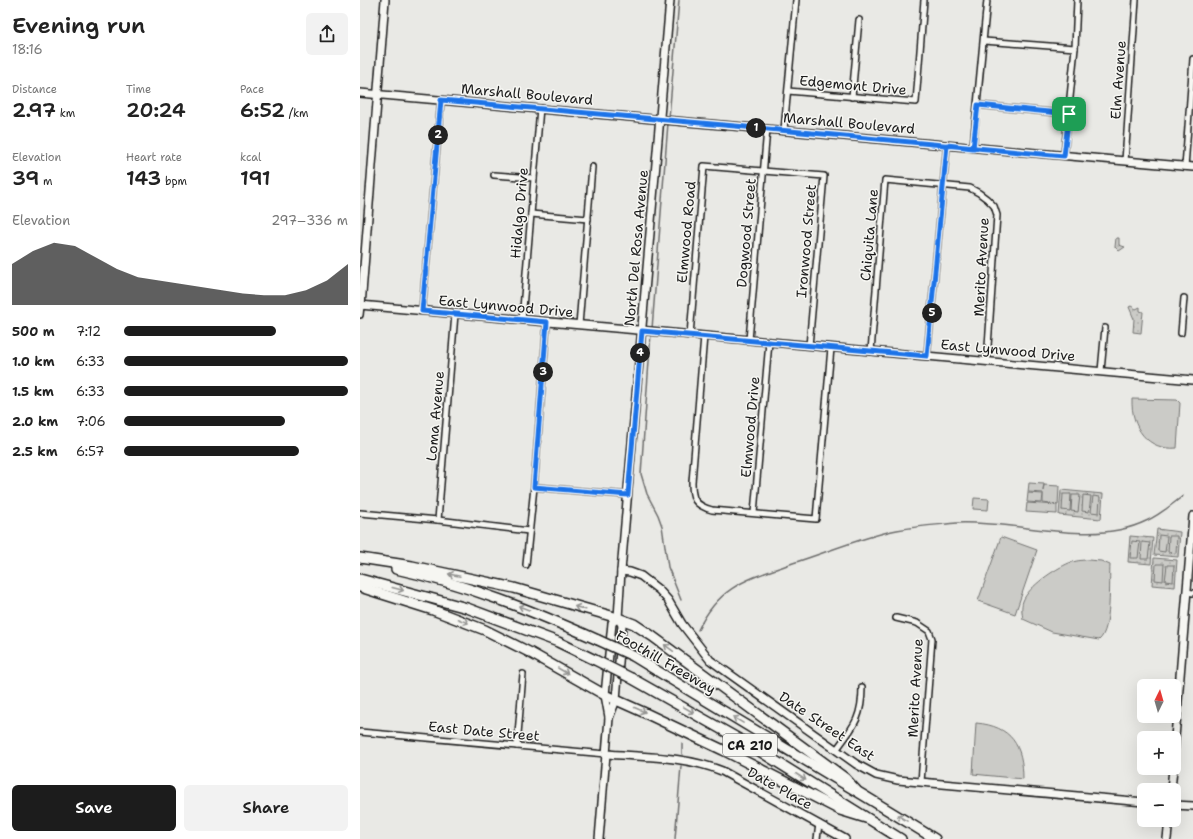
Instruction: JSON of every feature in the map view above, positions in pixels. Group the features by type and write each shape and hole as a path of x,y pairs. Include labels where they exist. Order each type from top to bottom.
{"highway":[{"path":"360,560 412,566 485,581 618,618 634,624 838,773 856,790"},
{"name":"Foothill Freeway","path":"360,560 472,590 544,616 633,656 935,839"},
{"name":"CA 210","path":"360,579 467,608 551,640 596,660 631,678 753,747 901,839"},
{"path":"360,587 448,615 485,630 529,652 604,695 723,750 840,810 866,818"}],"street":[{"path":"360,315 385,0"},
{"name":"North Del Rosa Avenue","path":"599,839 610,718 616,700 622,625 618,618 621,571 628,495 648,331 666,119 670,0"},
{"path":"784,130 796,0"},
{"name":"Edgemont Drive","path":"788,91 916,102 924,0"},
{"path":"973,148 987,0"},
{"path":"1064,156 1075,48 1077,0"},
{"name":"Elm Avenue","path":"1124,161 1136,0"},
{"path":"852,97 859,20"},
{"path":"984,41 1075,48"},
{"path":"1184,167 1193,59"},
{"name":"Marshall Boulevard","path":"360,93 1193,167"},
{"path":"422,311 441,100"},
{"path":"978,105 1069,114"},
{"name":"Hidalgo Drive","path":"522,320 540,108"},
{"name":"Dogwood Street","path":"749,340 767,129"},
{"path":"927,356 947,145"},
{"name":"Elmwood Road","path":"690,335 704,166 763,172"},
{"path":"579,325 592,167"},
{"name":"Ironwood Street","path":"763,172 824,176 809,346"},
{"path":"494,174 534,178"},
{"name":"Chiquita Lane","path":"871,351 885,180 944,185"},
{"name":"Merito Avenue","path":"944,185 970,188 987,199 994,206 998,215 987,360"},
{"path":"531,214 588,219"},
{"path":"1181,333 1184,298"},
{"name":"East Lynwood Drive","path":"360,306 832,348 987,360 1193,380"},
{"name":"Loma Avenue","path":"438,520 456,314"},
{"path":"526,565 534,487 547,322"},
{"path":"1101,371 1105,328"},
{"path":"704,336 692,482 693,498 703,508 712,510 816,519 832,348"},
{"name":"Elmwood Drive","path":"754,513 769,342"},
{"path":"534,487 628,495"},
{"path":"360,513 438,520 529,531"},
{"path":"1176,731 1190,593 1193,516"},
{"name":"Date Street East","path":"621,571 630,572 641,576 659,590 668,600 682,624 710,660 856,764 876,775 898,780 1137,801"},
{"name":"North Del Rosa Avenue","path":"610,718 604,695 612,623 618,618"},
{"name":"Merito Avenue","path":"896,618 918,623 930,630 932,640 920,782"},
{"path":"517,746 523,674"},
{"path":"836,750 854,727 857,720 862,701 862,687"},
{"name":"East Date Street","path":"360,732 606,754"},
{"name":"Date Place","path":"606,754 686,760 710,766 722,771 845,839"},
{"path":"1181,805 1193,806"},
{"path":"817,839 819,824"},
{"path":"1167,839 1168,827"}],"shaded area":[{"path":"1116,238 1119,238 1119,245 1125,247 1119,251 1115,247"},
{"path":"1131,306 1136,309 1140,307 1140,311 1143,312 1141,333 1133,332 1134,319 1129,307"},
{"path":"1132,399 1177,400 1180,403 1177,448 1157,446 1143,435 1134,419"},
{"path":"1029,483 1044,484 1043,491 1044,485 1059,486 1058,505 1043,503 1043,493 1028,492"},
{"path":"1061,490 1103,494 1101,519 1059,515"},
{"path":"1028,493 1043,494 1042,503 1027,502"},
{"path":"1063,494 1071,494 1070,511 1062,510"},
{"path":"1072,495 1080,495 1078,512 1071,511"},
{"path":"1083,495 1091,496 1089,512 1082,511"},
{"path":"1093,496 1100,497 1099,513 1091,512"},
{"path":"974,498 989,499 988,510 973,509"},
{"path":"1027,503 1057,505 1057,514 1026,512"},
{"path":"1157,529 1180,532 1178,557 1154,555"},
{"path":"1159,535 1167,536 1165,552 1158,551"},
{"path":"1130,536 1153,538 1151,564 1128,562"},
{"path":"1169,536 1177,536 1176,553 1168,552"},
{"path":"1001,537 1037,550 1015,614 978,601"},
{"path":"1132,541 1140,542 1138,558 1130,558"},
{"path":"1142,542 1150,543 1148,559 1141,559"},
{"path":"1154,558 1177,560 1175,587 1152,585"},
{"path":"1088,560 1101,561 1110,565 1108,616 1103,635 1099,640 1052,632 1023,619 1023,601 1026,595 1036,584 1057,569 1069,563"},
{"path":"1156,564 1164,564 1163,581 1155,580"},
{"path":"1167,565 1174,565 1173,582 1165,581"},
{"path":"976,723 999,728 1007,733 1013,740 1021,757 1023,779 973,774"}],"waterway":[{"path":"669,118 679,0"},
{"path":"652,329 668,123"},
{"path":"651,333 641,474 647,494 662,526 668,567 681,600"},
{"path":"698,630 716,602 737,585 763,574 884,533 904,529 957,523 980,523 1078,533 1102,532 1125,529 1151,519 1183,496"},
{"path":"682,743 682,754"},
{"path":"675,839 681,766"}],"route":[{"path":"1069,114 978,105 973,148 947,145 927,356 642,331 628,495 534,487 547,322 422,311 441,100 666,119 718,124 947,145 1064,156 1069,114"}]}
